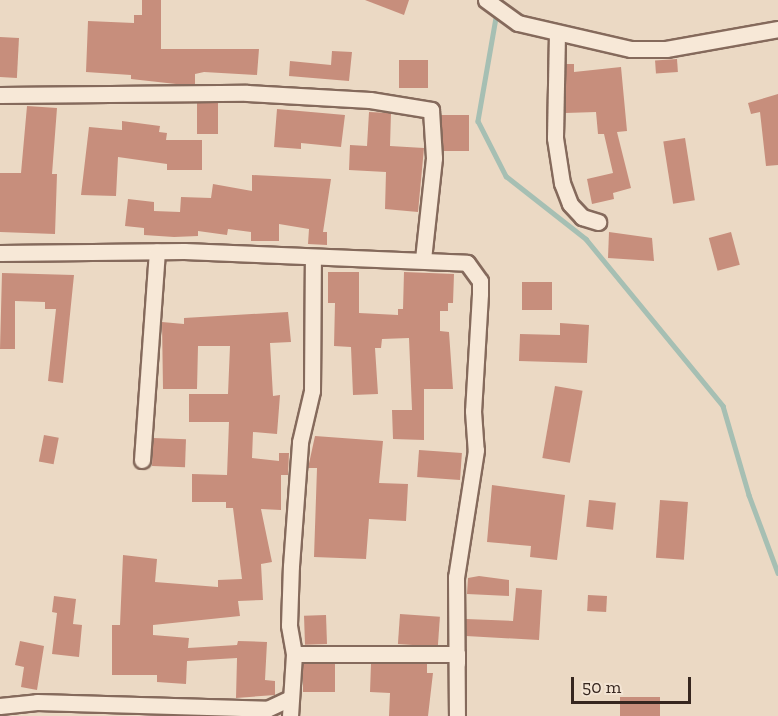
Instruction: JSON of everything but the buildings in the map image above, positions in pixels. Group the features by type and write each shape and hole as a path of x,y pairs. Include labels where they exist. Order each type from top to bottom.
{"street":[{"path":"486,0 518,23 631,49 666,49 778,29"},
{"path":"557,33 555,138 562,183 570,204 582,217 598,222"},
{"path":"0,96 247,93 360,99 431,110 434,158 431,218 423,259"},
{"path":"0,254 157,252 266,256 298,254 313,257 423,259 467,263 480,281 473,411 476,450 456,578 457,716"},
{"path":"142,460 157,252"},
{"path":"290,716 288,699 294,654 289,625 291,566 300,442 312,391 313,257"},
{"path":"294,654 457,654 457,716"},
{"path":"0,706 37,702 112,711 168,704 267,709 288,699"}],"waterway":[{"path":"497,12 478,121 506,176 586,239 723,406 749,495 778,573"}]}
